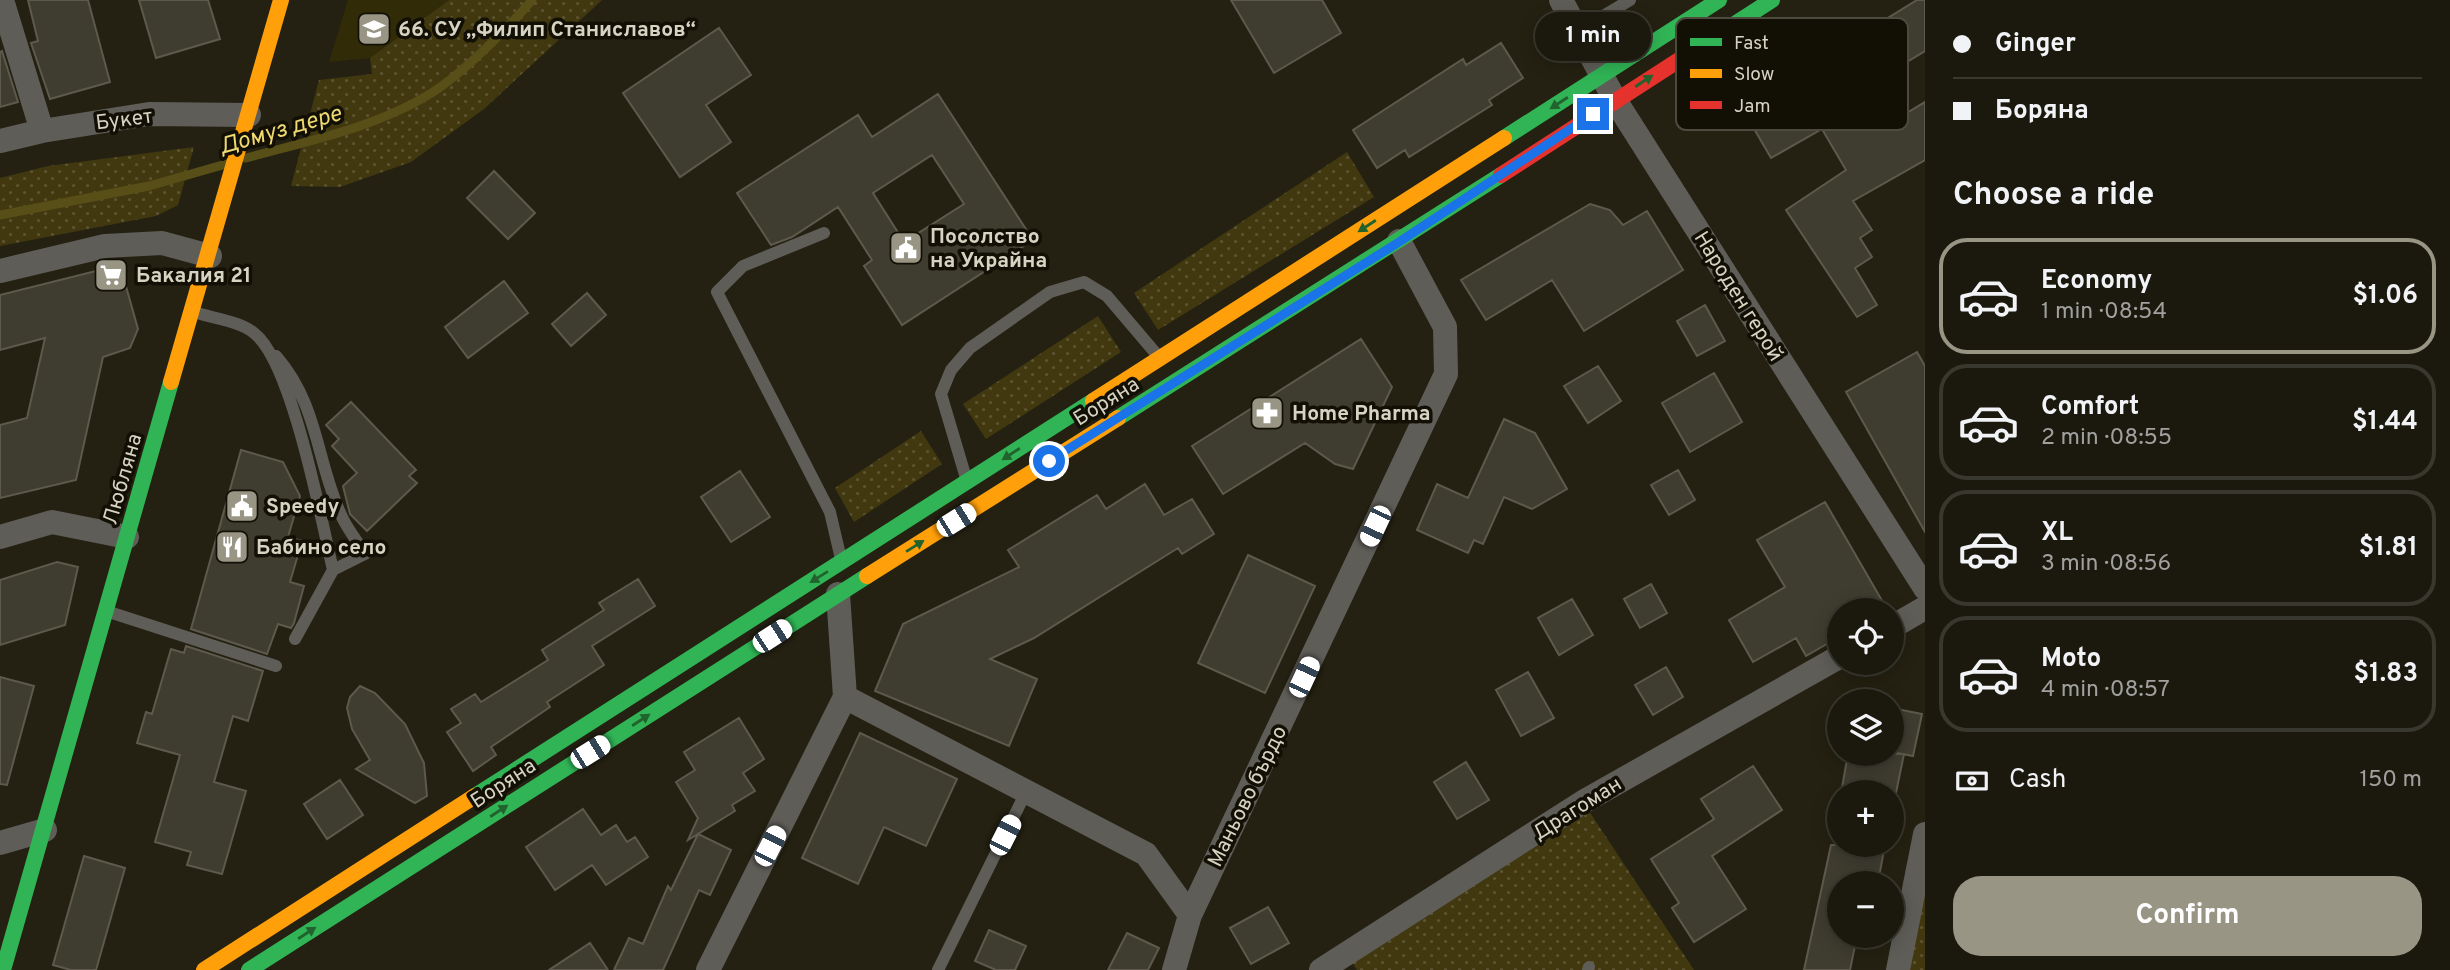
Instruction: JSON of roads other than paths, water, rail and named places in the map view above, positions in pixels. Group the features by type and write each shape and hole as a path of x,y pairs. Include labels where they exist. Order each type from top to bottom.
{"street":[{"path":"2,0 42,131"},
{"name":"Любляна","path":"3,970 210,256 281,0"},
{"name":"Народен герой","path":"1561,0 1615,100 1925,588"},
{"name":"Боряна","path":"1691,18 1719,0"},
{"name":"Боряна","path":"1744,18 1772,0"},
{"name":"Боряна","path":"204,970 1676,28"},
{"name":"Боряна","path":"249,970 838,594 1399,242 1676,61"},
{"name":"Букет","path":"0,141 42,131 149,114 247,124"},
{"name":"Маньово бърдо","path":"1174,970 1190,915 1446,374 1445,327 1399,242"},
{"path":"0,271 105,246 162,243 210,256"},
{"path":"0,537 52,522 127,537"},
{"path":"708,970 845,697 838,594"},
{"path":"1904,620 1925,608"},
{"name":"Драгоман","path":"1321,970 1583,802 1827,664"},
{"path":"845,697 1146,854 1190,915"},
{"path":"0,843 45,830"},
{"path":"1898,970 1925,834"}],"lane":[{"path":"1578,30 1630,0"},
{"path":"824,233 743,265 716,292 830,512 842,563"},
{"path":"967,482 941,394 951,370 970,348 1050,292 1084,282 1107,296 1161,359"},
{"path":"193,312 253,331 295,377 315,428 342,516 365,554 333,570 295,639"},
{"path":"272,351 300,434 333,570"},
{"path":"106,611 276,666"},
{"path":"938,970 1027,790"}],"waterway":[{"name":"Домуз дере","path":"246,158 342,132 412,104 433,92 471,62 532,0"},
{"name":"Домуз дере","path":"0,215 149,186 226,164"}],"place":[{"name":"66. СУ „Филип Станиславов“","path":"374,29"},
{"name":"Посолство на Украйна","path":"906,248"},
{"name":"Бакалия 21","path":"111,275"},
{"name":"Home Pharma","path":"1267,413"},
{"name":"Speedy","path":"242,506"},
{"name":"Бабино село","path":"232,547"}]}
